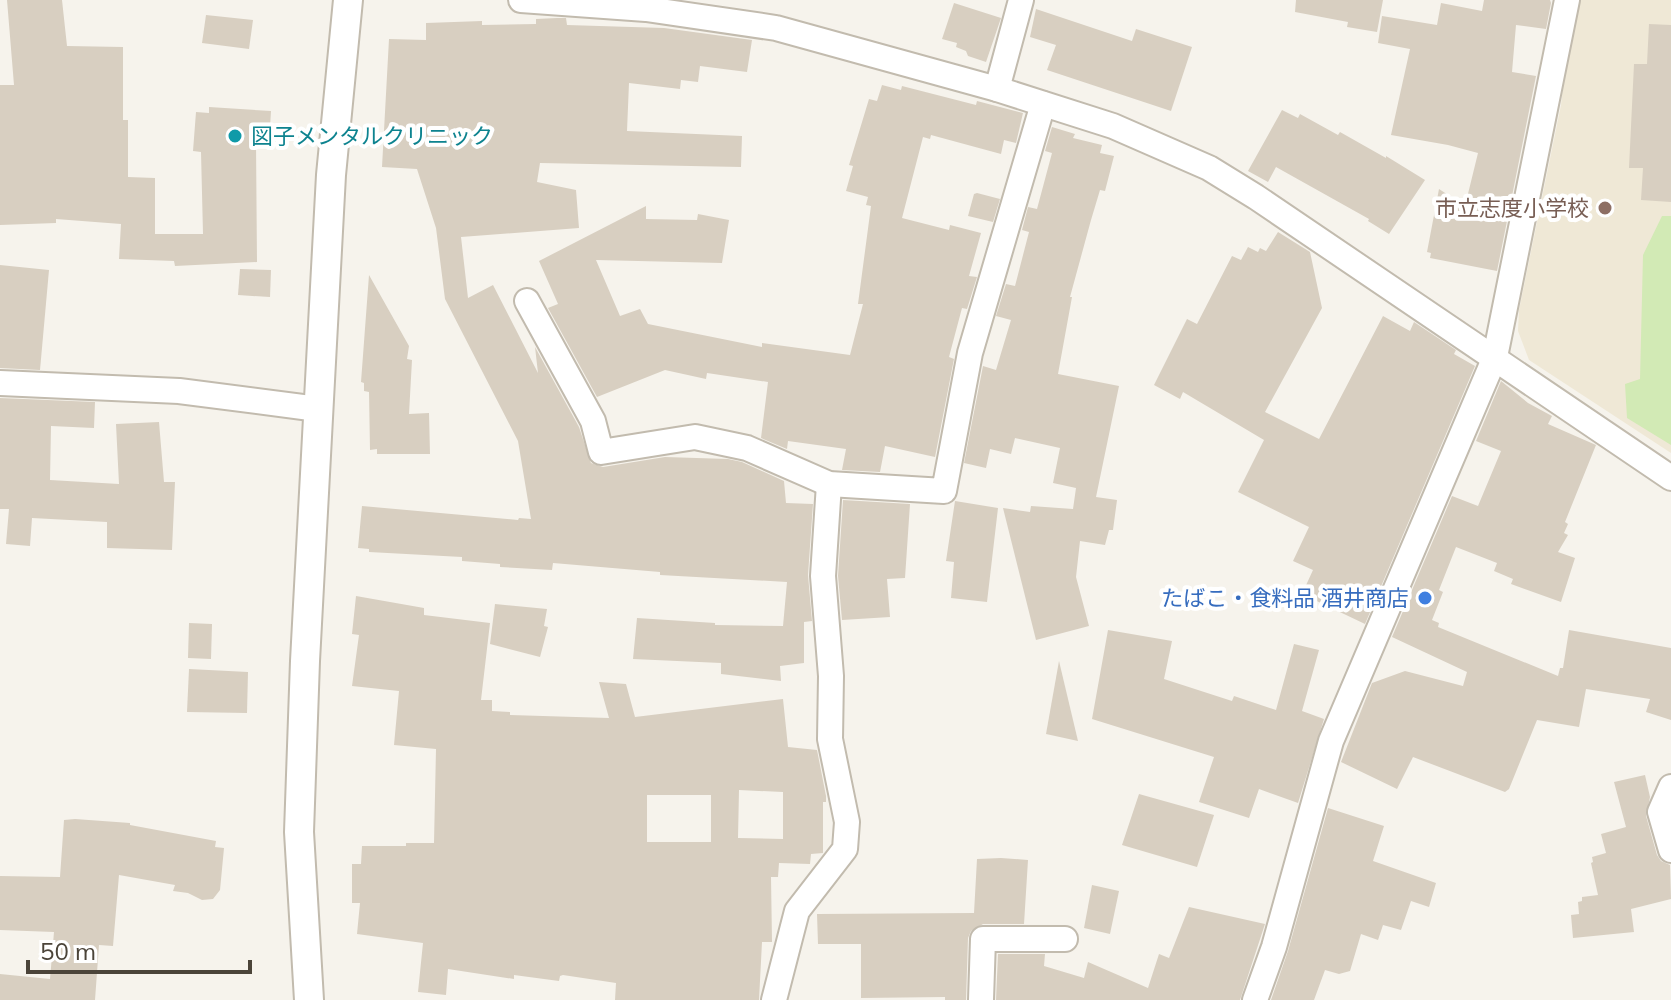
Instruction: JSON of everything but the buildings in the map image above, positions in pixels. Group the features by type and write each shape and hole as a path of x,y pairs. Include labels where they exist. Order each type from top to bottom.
{"street":[{"path":"309,1000 299,832 305,661 331,175 348,0"},
{"path":"521,0 646,9 776,28 997,89 1113,126 1209,168 1495,357 1671,478"},
{"path":"997,89 1021,0"},
{"path":"1255,1000 1274,947 1331,741 1495,357 1567,0"},
{"path":"527,301 593,421 601,452 695,437 747,448 829,484 944,491 970,353 1043,104"},
{"path":"0,383 179,391 318,409"},
{"path":"774,1000 797,911 845,849 847,822 830,739 831,676 823,576 829,484"},
{"path":"1671,787 1660,812 1671,850"},
{"path":"981,1000 983,939 1065,939"}],"shaded area":[{"name":"市立志度小学校","path":"1572,0 1671,0 1671,453 1529,360 1518,331 1519,310 1561,105"}],"green space":[{"path":"1662,216 1671,216 1671,445 1627,418 1625,384 1640,379 1643,255"}],"place":[{"name":"図子メンタルクリニック","path":"235,136"},
{"name":"市立志度小学校","path":"1605,208"},
{"name":"たばこ・食料品 酒井商店","path":"1425,598"}]}
